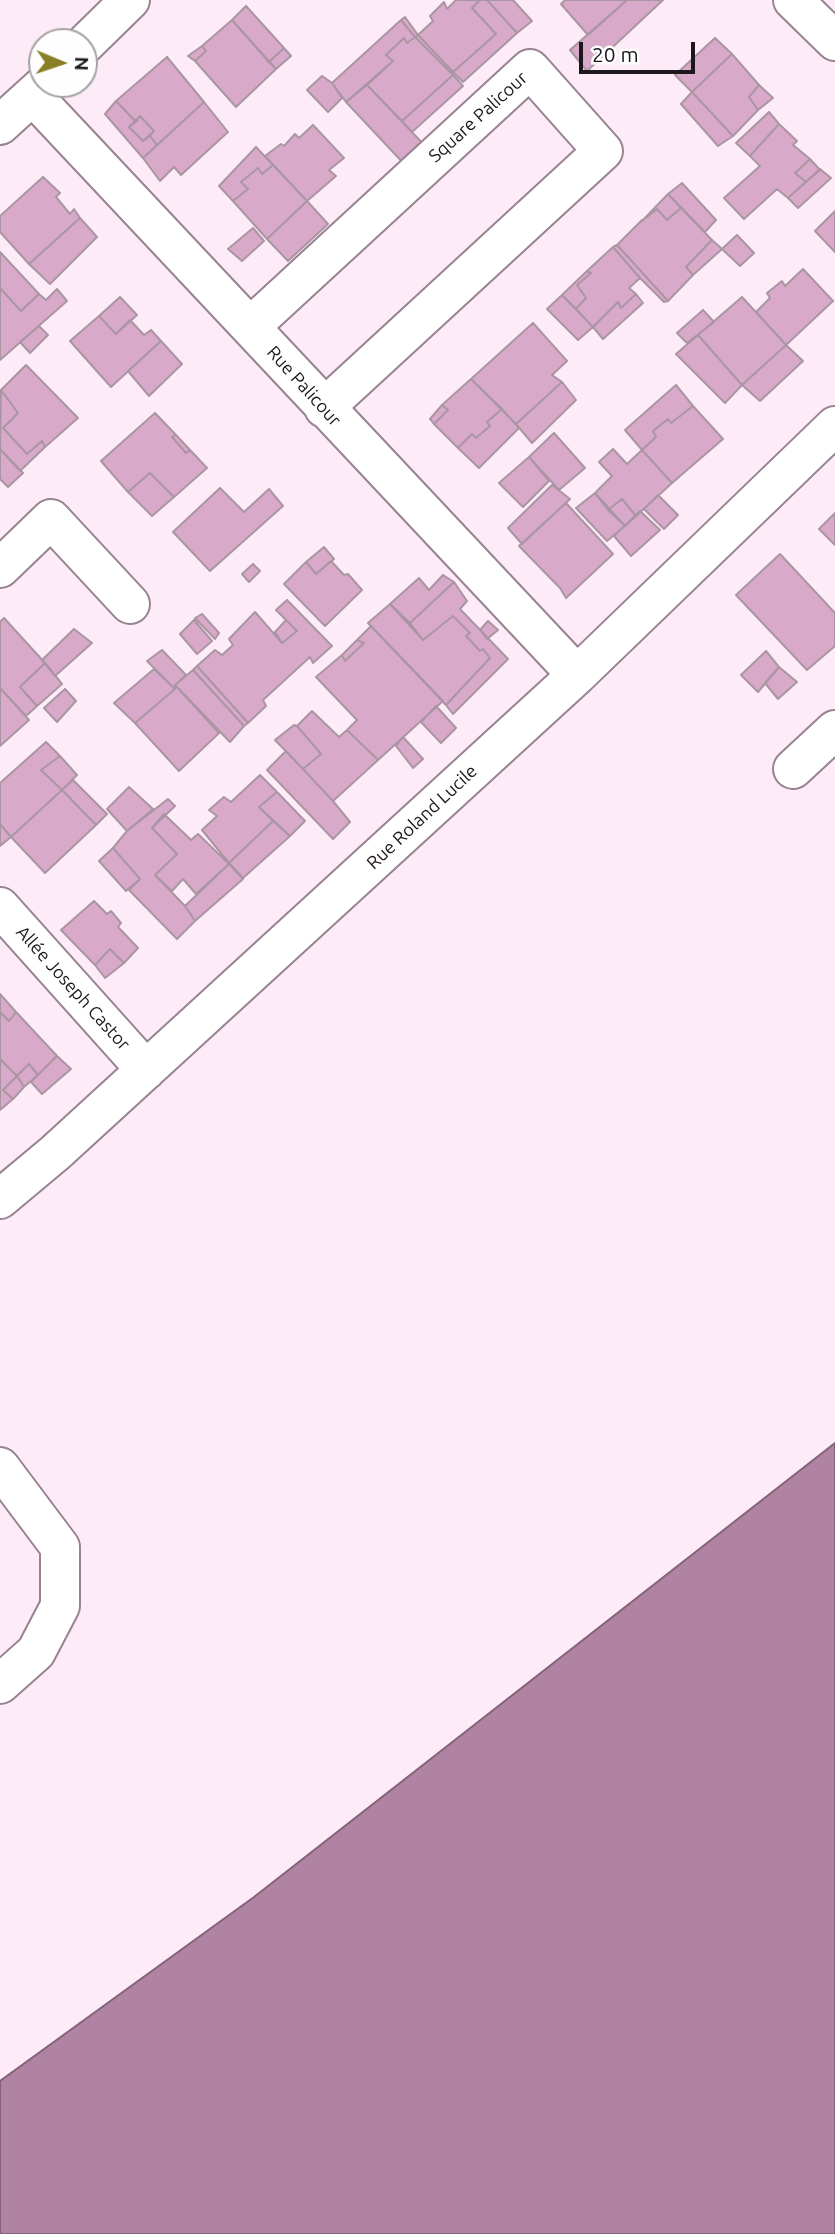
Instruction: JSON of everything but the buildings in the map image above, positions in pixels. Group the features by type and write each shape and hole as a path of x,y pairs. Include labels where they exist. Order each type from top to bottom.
{"street":[{"path":"98,31 130,0"},
{"path":"793,0 835,41"},
{"name":"Square Palicour","path":"250,327 530,69 603,151 324,408"},
{"path":"0,125 30,98"},
{"name":"Rue Palicour","path":"46,98 324,408 577,675"},
{"name":"Rue Roland Lucile","path":"0,1199 55,1153 577,675 835,426"},
{"path":"0,568 51,519 130,604"},
{"path":"793,769 835,730"},
{"name":"Allée Joseph Castor","path":"0,906 146,1070"},
{"path":"0,1466 60,1547 60,1606 36,1652 0,1684"}],"shaded area":[{"path":"835,1443 835,2234 0,2234 0,2081 254,1897"}]}
